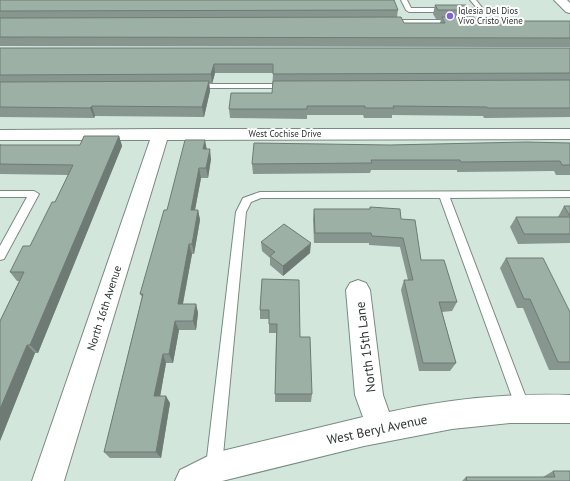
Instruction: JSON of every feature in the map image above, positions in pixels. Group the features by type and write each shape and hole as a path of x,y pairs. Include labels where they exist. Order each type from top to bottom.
{"street":[{"path":"560,0 570,9"},
{"name":"West Cochise Drive","path":"0,134 570,134"},
{"name":"North 16th Avenue","path":"48,481 160,134"},
{"name":"North 15th Lane","path":"358,290 370,395 381,427"},
{"name":"West Beryl Avenue","path":"202,474 381,427 439,416 500,409 570,409"}],"lane":[{"path":"404,0 409,10 481,10 473,0"},
{"path":"382,22 461,22"},
{"path":"188,86 297,86"},
{"path":"0,194 34,194 0,256"},
{"path":"202,474 241,212 246,200 260,195 570,194"},
{"path":"444,195 523,409"}],"building":[{"path":"0,0 394,0 398,10 0,11"},
{"path":"435,5 466,5 469,10 438,10"},
{"path":"401,17 404,23 445,23 442,17 474,17 477,21 570,21 570,38 0,37 0,18"},
{"path":"0,48 570,48 570,73 273,74 273,64 214,64 211,74 0,75"},
{"path":"570,80 570,108 393,106 394,108 365,108 365,106 307,106 307,109 229,109 231,93 272,93 273,81"},
{"path":"209,81 202,107 0,107 0,82"},
{"path":"84,136 119,136 30,345 27,345 0,409 0,321 24,272 10,272 23,246 30,246 52,202 55,202 73,165 0,164 0,145 80,145"},
{"path":"185,140 205,140 203,149 210,149 206,168 199,168 191,210 198,210 192,244 189,244 178,304 196,304 193,321 175,321 169,354 163,354 154,396 166,396 156,452 104,452 143,294 140,294 164,210 167,210"},
{"path":"526,142 570,143 570,165 562,165 560,161 461,162 460,160 371,160 372,163 252,164 254,143 390,145"},
{"path":"564,206 570,206 570,216"},
{"path":"370,207 400,209 401,219 415,220 421,260 444,260 457,302 439,302 456,363 423,363 404,280 413,280 403,238 372,236 371,233 315,233 314,209 370,209"},
{"path":"516,217 570,217 570,234 524,234"},
{"path":"284,224 311,243 283,266 270,256 275,252 261,242"},
{"path":"506,258 543,258 570,312 570,362 558,362 530,299 524,299"},
{"path":"262,279 299,280 300,337 310,337 312,394 275,394 277,324 269,324 269,310 260,310"},
{"path":"553,471 570,471 570,481 467,481 466,477 555,477"}],"place":[{"name":"Iglesia Del Dios Vivo Cristo Viene","path":"450,16"}]}
